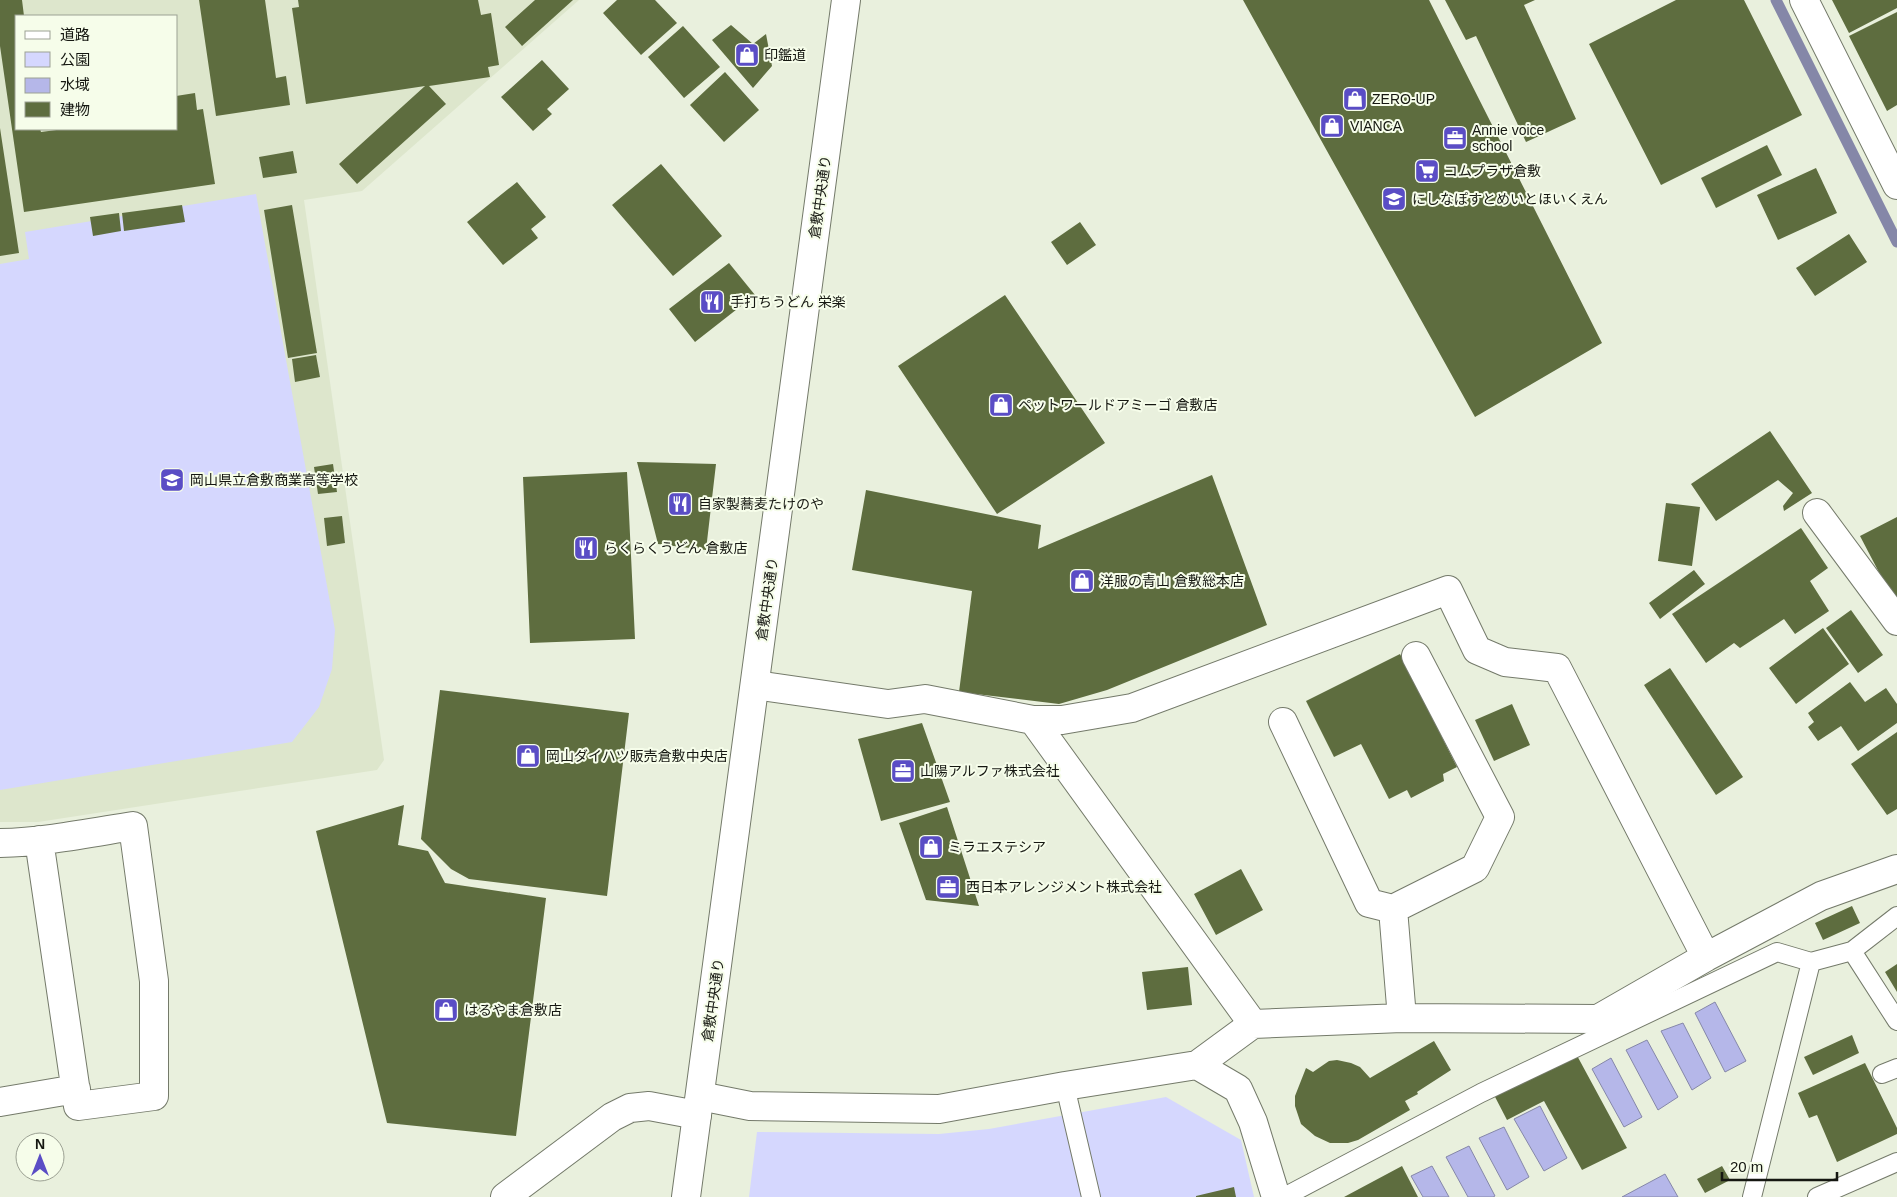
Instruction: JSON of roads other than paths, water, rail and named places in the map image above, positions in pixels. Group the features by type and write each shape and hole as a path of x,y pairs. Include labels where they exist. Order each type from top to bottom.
{"street":[{"name":"倉敷中央通り","path":"686,1197 846,0"},
{"path":"1804,0 1897,185"},
{"path":"1817,513 1897,621"},
{"path":"755,685 888,704 925,699 1033,720 1062,720 1132,708 1448,590 1477,650 1505,662 1557,668 1706,957"},
{"path":"1283,722 1369,902 1393,909 1476,868 1500,817 1416,656"},
{"path":"1033,720 1253,1024"},
{"path":"0,843 22,843 39,840 133,826 154,981 154,1096 78,1106 39,840"},
{"path":"505,1197 612,1117 630,1108 698,1105 939,1109 1197,1065 1253,1024 1402,1018 1598,1019 1706,957 1820,896 1897,869"},
{"path":"1393,909 1402,1018"},
{"path":"1197,1065 1238,1089 1253,1122 1276,1197"},
{"path":"0,1102 76,1089"}],"lane":[{"path":"1284,1197 1481,1093 1778,952 1811,962 1852,951 1897,916"},
{"path":"1852,951 1897,1021"},
{"path":"1752,1197 1811,962"},
{"path":"1065,1086 1091,1197"},
{"path":"1817,1197 1897,1162"}],"water":[{"path":"1715,1002 1746,1061 1725,1072 1695,1013"},
{"path":"1683,1023 1711,1078 1692,1090 1661,1031"},
{"path":"1647,1040 1678,1097 1658,1110 1626,1050"},
{"path":"1611,1058 1642,1117 1624,1127 1592,1069"},
{"path":"1540,1106 1567,1158 1544,1171 1514,1119"},
{"path":"1504,1127 1529,1177 1507,1190 1479,1138"},
{"path":"1469,1146 1495,1196 1493,1197 1468,1197 1446,1157"},
{"path":"1432,1166 1449,1197 1423,1197 1411,1176"},
{"path":"1665,1174 1678,1197 1622,1197"}],"waterway":[{"path":"1776,0 1897,242"}],"place":[{"name":"印鑑道","path":"747,55"},
{"name":"ZERO-UP","path":"1355,99"},
{"name":"VIANCA","path":"1332,126"},
{"name":"Annie voice school","path":"1455,138"},
{"name":"コムプラザ倉敷","path":"1427,171"},
{"name":"にしなぽすとめいとほいくえん","path":"1394,199"},
{"name":"手打ちうどん 栄楽","path":"712,302"},
{"name":"ペットワールドアミーゴ 倉敷店","path":"1001,405"},
{"name":"岡山県立倉敷商業高等学校","path":"172,480"},
{"name":"自家製蕎麦たけのや","path":"680,504"},
{"name":"らくらくうどん 倉敷店","path":"586,548"},
{"name":"洋服の青山 倉敷総本店","path":"1082,581"},
{"name":"岡山ダイハツ販売倉敷中央店","path":"528,756"},
{"name":"山陽アルファ株式会社","path":"903,771"},
{"name":"ミラエステシア","path":"931,847"},
{"name":"西日本アレンジメント株式会社","path":"948,887"},
{"name":"はるやま倉敷店","path":"446,1010"}]}
